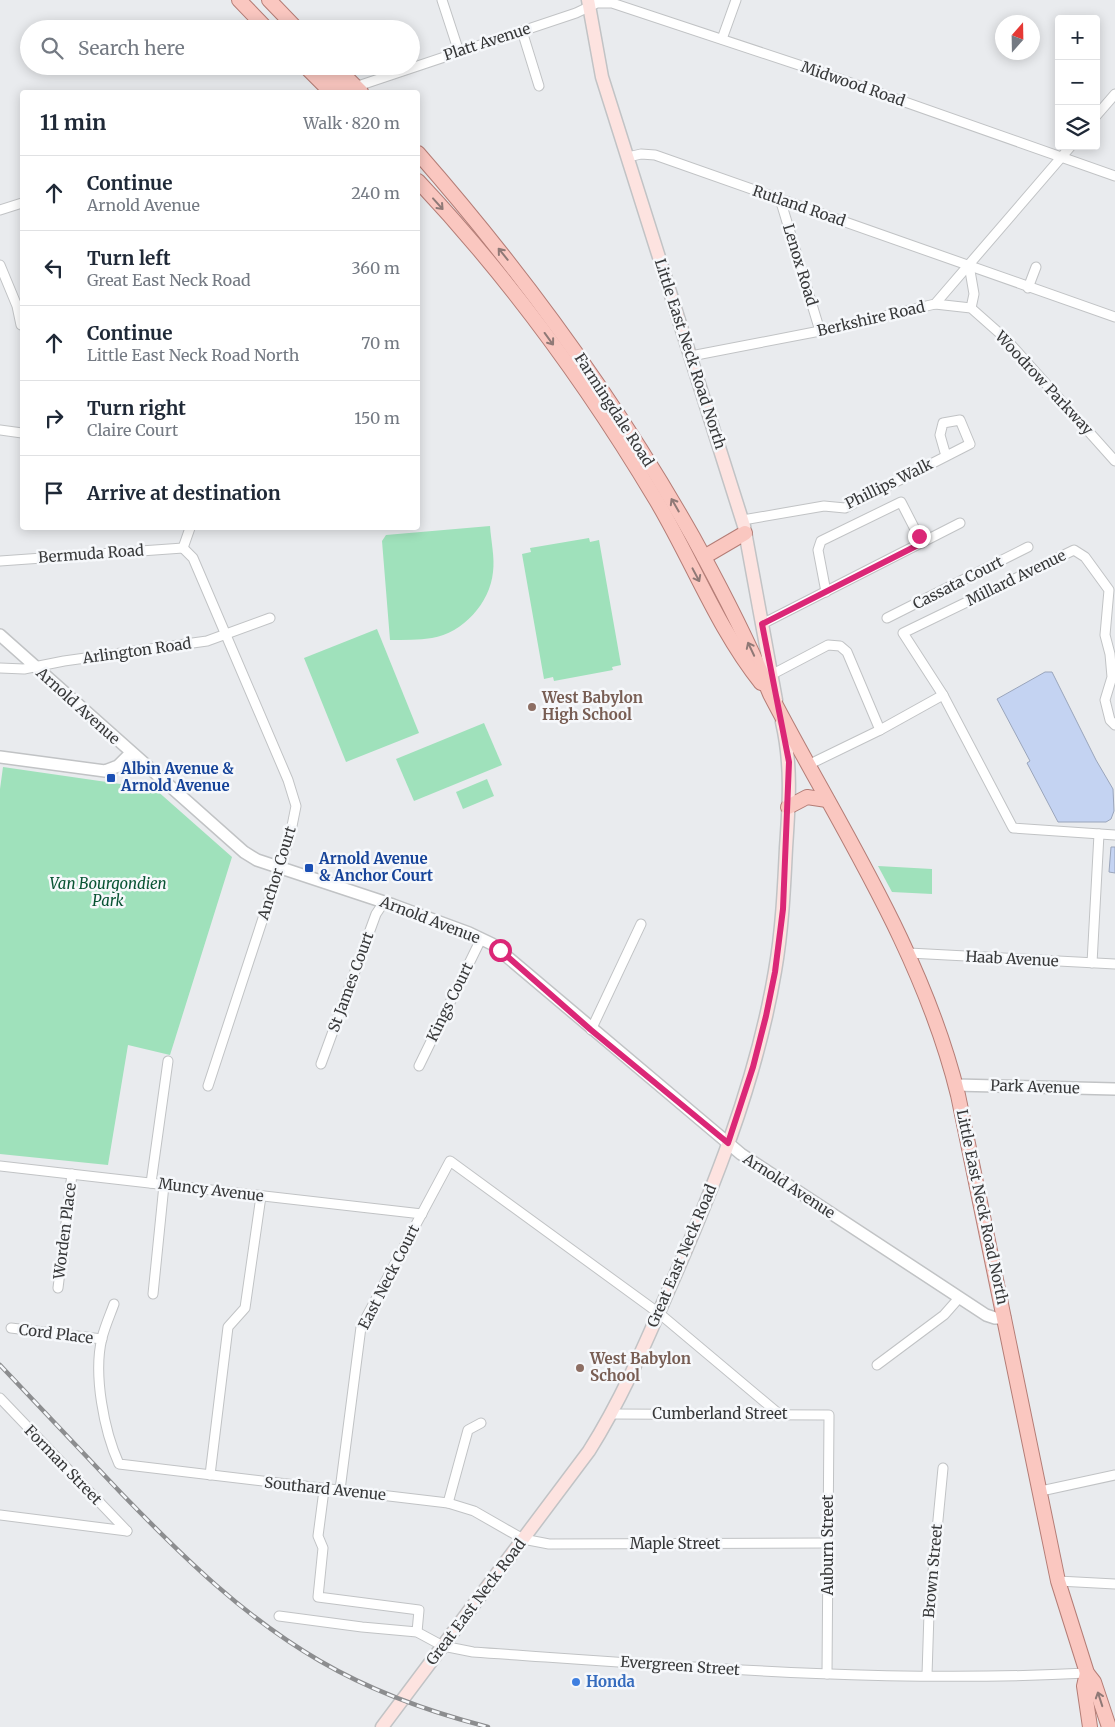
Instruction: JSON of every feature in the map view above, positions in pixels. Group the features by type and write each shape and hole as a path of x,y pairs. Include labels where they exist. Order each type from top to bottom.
{"main road":[{"path":"268,0 288,20"},
{"name":"Little East Neck Road North","path":"589,3 602,77 744,527 779,712"},
{"path":"242,4 258,20"},
{"path":"242,4 265,20"},
{"path":"320,75 344,90"},
{"path":"329,75 345,90"},
{"path":"339,75 346,90"},
{"name":"Farmingdale Road","path":"420,155 518,272 590,372 652,467 704,557 753,650 770,694 808,765"},
{"path":"420,161 434,171"},
{"name":"Farmingdale Road","path":"420,185 512,291 591,398 665,515 741,658 770,694"},
{"path":"704,557 744,527"},
{"name":"Great East Neck Road","path":"382,1727 588,1451 612,1414 660,1314 699,1221 728,1143 757,1054 775,972 783,909 789,762 779,712"},
{"name":"Little East Neck Road North","path":"808,765 910,954 938,1023 955,1084 1041,1491 1058,1581 1087,1673 1094,1682 1109,1727"},
{"path":"788,807 808,797 827,800"},
{"name":"Little East Neck Road North","path":"1087,1673 1084,1686 1090,1727"}],"street":[{"path":"442,0 459,52"},
{"path":"722,39 736,0"},
{"name":"Platt Avenue","path":"420,65 576,13 589,3"},
{"name":"Midwood Road","path":"589,3 612,3 722,39 1115,176"},
{"path":"522,31 539,86"},
{"name":"Platt Avenue","path":"349,90 392,75"},
{"path":"1100,111 1115,94"},
{"name":"Berkshire Road","path":"691,356 820,331 935,304 1068,150"},
{"name":"Rutland Road","path":"628,157 651,154 969,265 1028,288 1115,316"},
{"name":"Lenox Road","path":"780,199 820,331"},
{"path":"0,210 20,204"},
{"path":"0,265 17,306 20,320"},
{"path":"935,304 971,308 974,294 969,265"},
{"path":"1028,288 1036,267"},
{"name":"Woodrow Parkway","path":"971,308 1006,339 1115,461"},
{"path":"0,430 20,433"},
{"name":"Phillips Walk","path":"744,527 824,506 846,508 946,456"},
{"path":"826,592 818,550 821,541 901,502 922,543"},
{"path":"762,624 960,523"},
{"path":"183,548 189,530"},
{"name":"Bermuda Road","path":"0,561 183,548"},
{"name":"Anchor Court","path":"183,548 193,558 288,780 296,806 293,827 281,868 208,1086"},
{"name":"Cassata Court","path":"887,618 1028,548"},
{"name":"Millard Avenue","path":"1115,725 1110,720 1105,700 1112,677 1110,654 1105,635 1110,590 1085,556 1074,550 903,633 943,695 1013,828 1115,835"},
{"name":"Arlington Road","path":"0,668 17,670 36,668 64,661 207,641 270,618"},
{"name":"Arnold Avenue","path":"0,635 239,849 257,860 384,902 482,939 500,950 591,1030 728,1143 989,1317 1005,1318"},
{"path":"772,675 828,645 840,646 847,652 880,730"},
{"path":"808,765 880,730 943,695"},
{"path":"0,756 105,771 118,766 131,753"},
{"path":"1092,963 1099,834"},
{"name":"St James Court","path":"320,1064 376,914 384,902"},
{"path":"591,1030 641,924"},
{"name":"Kings Court","path":"419,1066 482,939"},
{"name":"Haab Avenue","path":"910,954 1115,964"},
{"path":"150,1183 168,1061"},
{"name":"Park Avenue","path":"955,1084 1115,1088"},
{"name":"East Neck Court","path":"340,1490 361,1326 450,1161 660,1314"},
{"name":"Muncy Avenue","path":"0,1166 422,1214"},
{"name":"Worden Place","path":"58,1288 72,1174"},
{"path":"153,1294 164,1184"},
{"path":"210,1476 228,1327 245,1308 261,1196"},
{"path":"877,1365 944,1315 959,1298"},
{"path":"102,1339 114,1304"},
{"path":"660,1314 779,1414"},
{"name":"Cord Place","path":"11,1328 102,1339"},
{"name":"Southard Avenue","path":"102,1339 99,1382 112,1448 119,1464 324,1490 340,1490 448,1503 474,1511 523,1539"},
{"name":"Forman Street","path":"0,1398 126,1531 0,1515"},
{"name":"Cumberland Street","path":"612,1414 829,1415"},
{"name":"Auburn Street","path":"827,1674 829,1415"},
{"path":"448,1503 468,1430 481,1423"},
{"name":"Brown Street","path":"926,1675 928,1613 943,1468"},
{"path":"1041,1491 1115,1475"},
{"path":"324,1490 318,1536 323,1548 318,1597 419,1610 417,1632"},
{"name":"Maple Street","path":"523,1539 549,1544 828,1543"},
{"path":"1058,1581 1115,1584"},
{"name":"Evergreen Street","path":"279,1616 417,1632 443,1646 473,1652 827,1674 1042,1676 1087,1673"}],"green space":[{"path":"490,526 493,555 491,584 487,595 473,615 454,630 443,635 422,639 390,640 382,541 386,535"},
{"path":"589,538 590,542 599,540 621,665 612,667 613,670 554,681 553,677 544,679 522,554 531,552 530,548"},
{"path":"377,629 419,733 346,762 304,658"},
{"path":"484,723 502,765 414,801 396,759"},
{"name":"Van Bourgondien Park","path":"3,767 155,789 232,857 170,1055 128,1045 108,1165 0,1154 0,789"},
{"path":"487,779 494,796 463,809 456,792"},
{"path":"878,866 932,869 932,894 892,892"}],"water":[{"path":"1045,672 1052,672 1096,760 1113,789 1114,811 1111,819 1106,822 1058,822 1027,763 1030,761 997,699"},
{"path":"1111,847 1115,847 1115,873 1109,872"}],"railway":[{"path":"0,1365 122,1494 191,1563 215,1585 266,1625 320,1661 381,1692 423,1708 488,1727"}],"place":[{"name":"West Babylon High School","path":"532,707"},
{"name":"Albin Avenue & Arnold Avenue","path":"111,778"},
{"name":"Arnold Avenue & Anchor Court","path":"309,868"},
{"name":"West Babylon School","path":"580,1368"},
{"name":"Honda","path":"576,1682"}],"route":[{"path":"500,950 591,1030 728,1143 757,1054 766,1016 780,944 783,909 790,770 787,744 762,624 922,543 919,536"}]}
